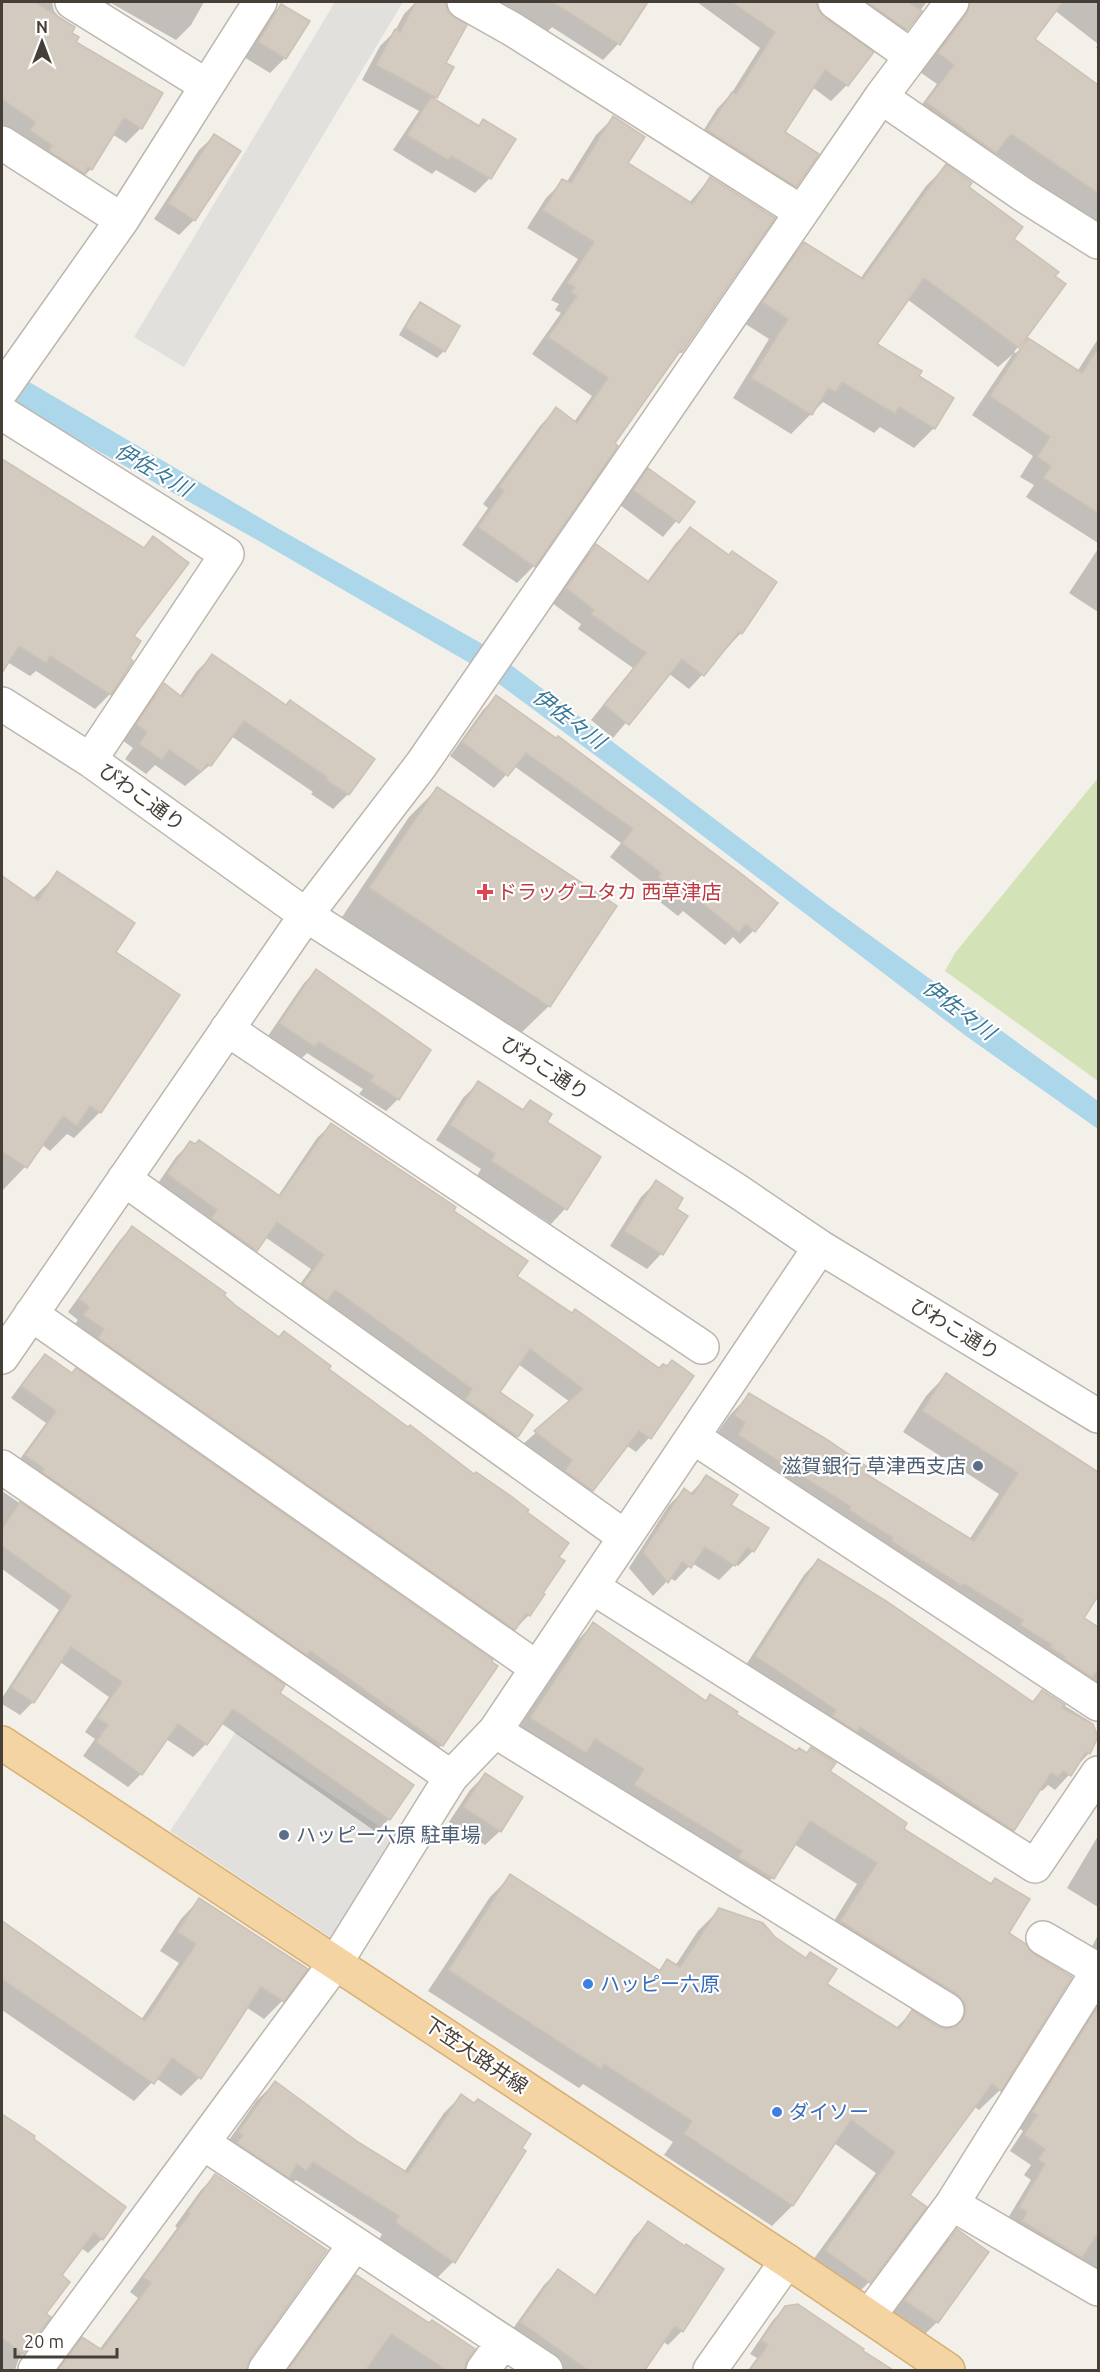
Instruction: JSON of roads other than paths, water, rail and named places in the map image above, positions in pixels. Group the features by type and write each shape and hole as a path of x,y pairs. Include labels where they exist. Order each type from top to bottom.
{"main road":[{"name":"下笠大路井線","path":"2,1743 336,1962 948,2370"}],"street":[{"path":"72,2 207,86"},
{"path":"9,379 122,220 260,2"},
{"path":"464,2 512,29 801,212"},
{"path":"835,2 911,56"},
{"path":"2,1357 306,915 421,765 881,97 952,2"},
{"path":"881,97 1022,194 1098,242"},
{"path":"2,143 122,220"},
{"path":"2,412 227,554 90,759"},
{"name":"びわこ通り","path":"2,704 90,759 306,915 726,1184 820,1247 1098,1416"},
{"path":"227,1029 702,1347"},
{"path":"124,1179 625,1538"},
{"path":"34,2370 336,1962 451,1777 495,1731 820,1247"},
{"path":"31,1314 537,1668"},
{"path":"693,1437 1098,1704"},
{"path":"2,1467 451,1777"},
{"path":"592,1587 1035,1866 1098,1773"},
{"path":"495,1731 947,2010"},
{"path":"869,2316 952,2204 1098,1970 1043,1938"},
{"path":"203,2143 546,2370"},
{"path":"952,2204 1094,2277"},
{"path":"266,2370 355,2244"},
{"path":"710,2370 787,2261"},
{"path":"483,2370 503,2342"}],"water":[{"name":"伊佐々川","path":"2,366 279,529 486,646 827,904 1098,1101 1098,1129 966,1036 657,801 473,665 82,442 60,434 2,395"}],"place":[{"name":"ドラッグユタカ 西草津店","path":"485,892"},
{"name":"滋賀銀行 草津西支店","path":"978,1466"},
{"name":"ハッピー六原 駐車場","path":"284,1835"},
{"name":"ハッピー六原","path":"588,1984"},
{"name":"ダイソー","path":"777,2112"}]}
